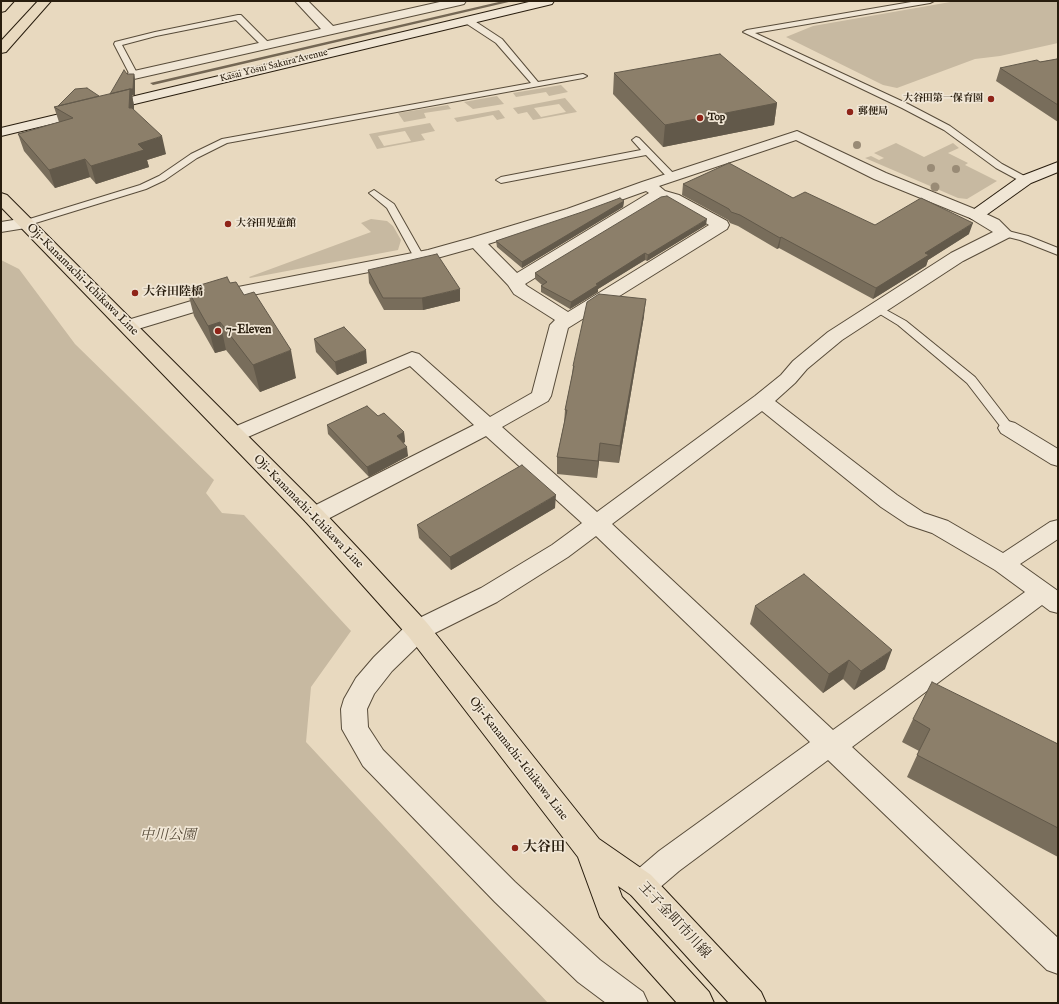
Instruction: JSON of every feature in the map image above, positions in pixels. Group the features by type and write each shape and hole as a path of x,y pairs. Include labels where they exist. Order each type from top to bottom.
{"main road":[{"path":"1,8 8,1"},
{"path":"1,49 45,1"},
{"name":"Oji-Kanamachi-Ichikawa Line","path":"1,198 314,516 418,630 510,750 589,849"},
{"path":"589,849 610,907 698,1003"},
{"name":"王子金町市川線","path":"589,849 641,885 750,1003"}],"street":[{"path":"301,1 330,30"},
{"path":"134,76 460,1"},
{"name":"Kasai Yōsui Sakura Avenue","path":"1,132 542,2"},
{"path":"515,282 672,177 797,135 880,176 976,215 993,224 1004,233 957,257 879,309 835,336 800,365 788,379 762,401 560,551 489,595 418,630 383,664 365,686 357,699 354,709 355,729 373,758 505,892 589,971 632,1003"},
{"path":"976,215 1025,180 1058,168"},
{"path":"128,326 244,291 419,257 476,242 653,189 673,198 721,225 559,325 541,396 490,426 314,516"},
{"path":"1,227 26,223"},
{"path":"476,242 515,282 520,290 568,320"},
{"path":"234,435 412,358 490,426 597,524 1058,959"},
{"path":"641,885 669,862 830,745 1049,598 1003,564 940,527 916,518 889,501 762,401"},
{"path":"1008,428 1058,459"},
{"path":"1003,564 1058,528"}],"lane":[{"path":"930,1 747,32 905,106 947,128 998,166 1025,180"},
{"path":"134,76 118,44 155,34 238,17 266,45"},
{"path":"468,20 499,41 536,84"},
{"path":"26,223 143,187 162,178 194,156 225,141 583,76"},
{"path":"636,140 672,177"},
{"path":"501,180 647,152"},
{"path":"374,193 391,206 419,257"},
{"path":"1004,233 1024,238 1058,252"},
{"path":"879,309 902,323 971,380 1008,428"}],"green space":[{"path":"956,1 1058,1 1058,43 1000,56 975,59 897,88 883,85 786,37 813,26"},
{"path":"561,85 568,92 549,96 546,92 516,97 513,93"},
{"path":"497,96 504,104 473,109 464,102"},
{"path":"565,98 577,112 533,120 527,112 518,114 513,108","holes":["559,104 566,112 541,117 534,108"]},
{"path":"448,105 451,109 424,113 426,118 404,122 398,113"},
{"path":"499,110 505,118 497,120 493,115 457,122 454,118"},
{"path":"430,123 435,131 421,134 425,140 377,149 369,134","holes":["405,131 411,141 384,146 378,136"]},
{"path":"896,143 924,157 953,143 959,148 948,153 968,163 965,165 997,181 967,199 958,198 865,158 871,156 879,160 884,158 874,153"},
{"path":"371,219 387,221 393,226 401,240 398,250 249,277 371,232 361,223"},
{"name":"中川公園","path":"1,260 19,269 75,344 214,480 206,493 222,513 244,515 351,631 311,687 306,742 548,1003 1,1003"}],"building":[{"path":"720,54 777,103 665,125 614,73"},
{"path":"1058,59 1058,105 1000,68 1037,60 1040,62"},
{"path":"124,70 127,74 134,74 133,89 110,94"},
{"path":"87,88 99,96 58,106 75,89"},
{"path":"130,89 129,108 132,108 162,136 138,144 144,150 91,166 85,159 49,170 18,134 73,118 54,107"},
{"path":"729,163 793,198 805,192 875,225 921,198 973,223 925,253 929,255 876,288 781,237 780,238 740,215 731,212 729,209 683,184"},
{"path":"667,196 707,219 648,255 645,253 596,284 598,285 571,302 541,286 547,282 535,273 661,197"},
{"path":"620,198 624,201 522,262 496,241 582,212"},
{"path":"437,254 460,289 422,298 383,298 368,270"},
{"path":"227,277 230,283 236,282 244,295 254,292 291,350 253,365 220,322 208,326 187,289"},
{"path":"599,294 646,299 620,446 600,443 598,461 557,457 567,410 565,410 573,366 587,302"},
{"path":"344,327 366,350 335,362 314,339"},
{"path":"367,406 378,416 384,413 404,432 397,436 407,447 367,467 327,425"},
{"path":"522,465 556,495 450,557 417,525"},
{"path":"804,574 892,650 861,671 849,660 829,674 755,606"},
{"path":"932,682 1058,744 1058,828 917,755 930,729 913,719"}],"waterway":[{"path":"153,83 510,1"}],"place":[{"name":"大谷田第一保育園","path":"991,99"},
{"name":"郵便局","path":"850,112"},
{"name":"Top","path":"700,118"},
{"name":"大谷田児童館","path":"228,224"},
{"name":"大谷田陸橋","path":"135,293"},
{"name":"7-Eleven","path":"218,331"},
{"name":"大谷田","path":"515,848"}]}
